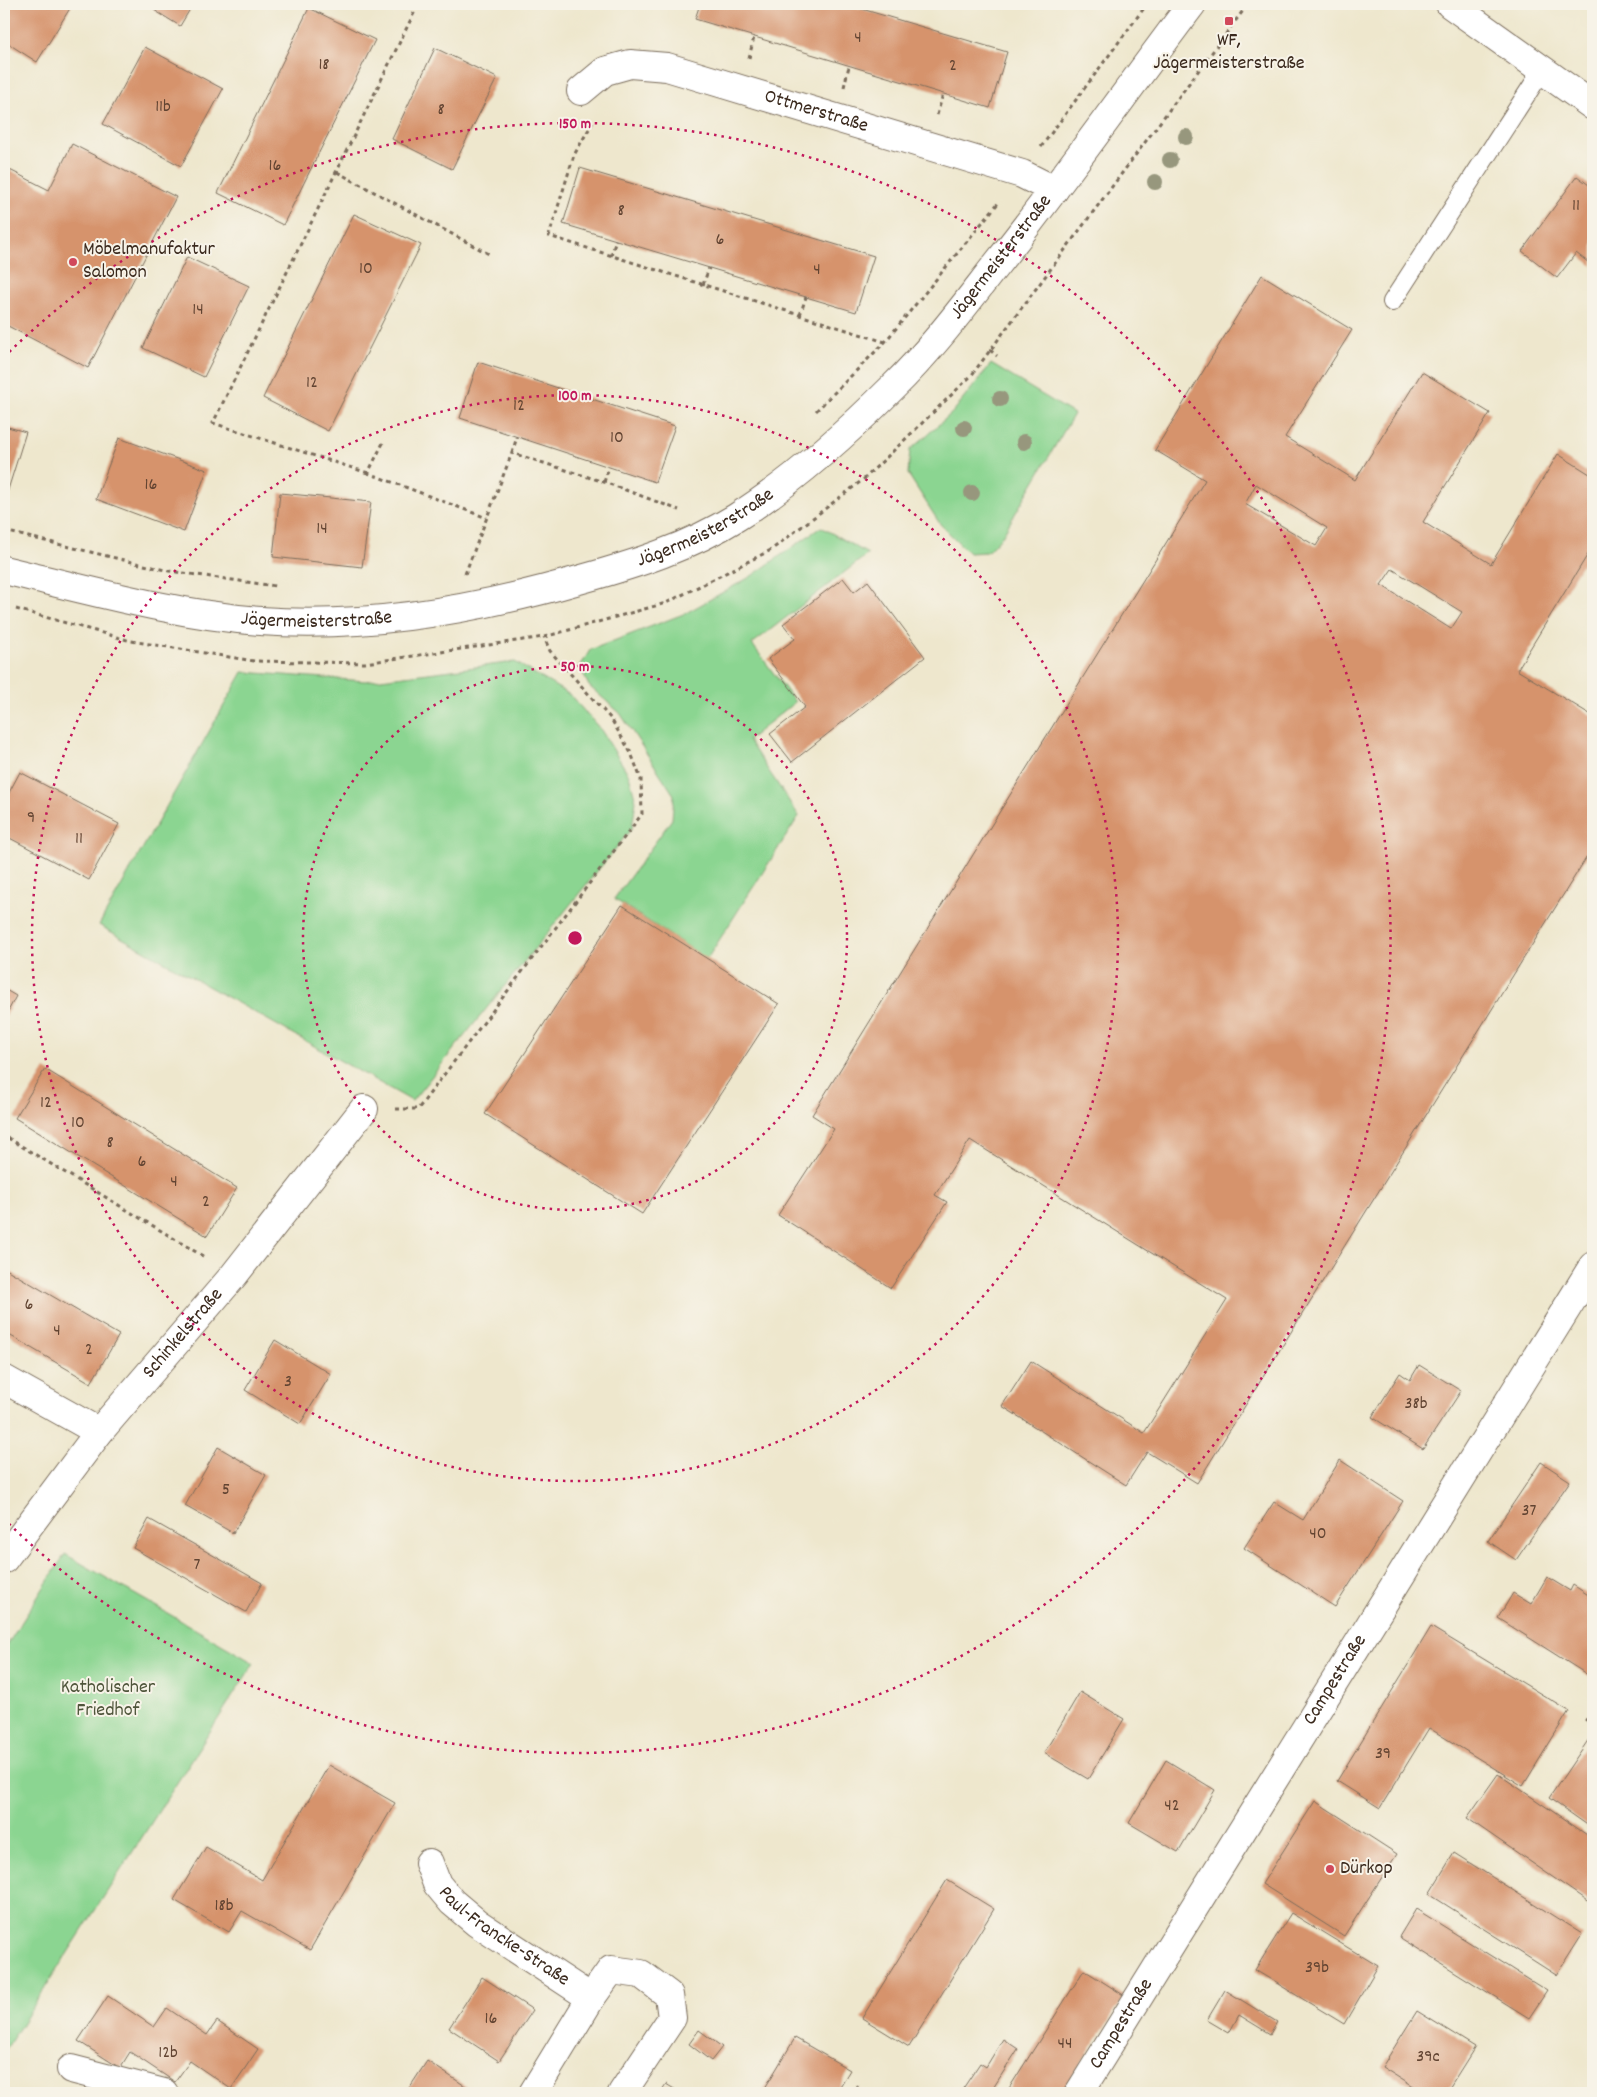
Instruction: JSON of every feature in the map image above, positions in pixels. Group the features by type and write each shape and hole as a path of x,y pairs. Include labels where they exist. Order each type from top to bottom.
{"street":[{"name":"Jägermeisterstraße","path":"4,570 189,612 260,620 324,623 400,617 534,593 628,566 686,545 736,518 778,488 833,443 894,386 951,323 1054,190 1192,4"},
{"path":"1450,4 1593,106"},
{"name":"Ottmerstraße","path":"581,91 605,71 622,66 630,64 668,67 1022,174 1054,190"},
{"name":"Schinkelstraße","path":"4,1559 99,1432 234,1275 364,1109"},
{"name":"Campestraße","path":"1079,2093 1593,1266"},
{"path":"4,1379 99,1432"},
{"name":"Paul-Francke-Straße","path":"429,1863 437,1884 452,1902 477,1923 590,1998"},
{"name":"Paul-Francke-Straße","path":"533,2093 590,1998 611,1970 641,1974 668,1995 672,2018 622,2093"},
{"path":"71,2069 164,2093"}],"lane":[{"path":"1392,302 1543,70"}],"path":[{"path":"810,418 885,342 1022,174 1147,4"},
{"path":"13,608 131,641 254,661 365,663 544,637 666,603 771,550 864,479 971,376 1248,4"},
{"path":"415,12 212,423 368,473 487,518"},
{"path":"598,116 574,155 549,236 885,342"},
{"path":"337,172 488,254"},
{"path":"611,256 616,240"},
{"path":"703,285 709,268"},
{"path":"800,316 806,297"},
{"path":"990,350 997,356"},
{"path":"472,577 463,580 517,437"},
{"path":"368,473 383,442"},
{"path":"512,453 604,482 681,510 672,514"},
{"path":"604,482 609,467"},
{"path":"4,531 170,570 281,587"},
{"path":"364,1109 418,1109 642,814 641,779 631,753 611,719 550,651 544,637"},
{"path":"8,1138 234,1275"},
{"path":"1585,1719 1593,1724"},
{"path":"853,2093 858,2085"}],"green space":[{"path":"991,364 1074,414 1002,536 987,552 969,553 940,524 908,474 910,450 953,412"},
{"path":"821,527 868,554 752,644 795,702 748,740 799,816 707,959 614,899 672,819 674,795 620,713 589,686 580,667 590,650 686,613 750,577"},
{"path":"515,662 570,695 601,730 629,775 636,801 632,828 412,1101 99,925 243,672 365,681"},
{"name":"Katholischer Friedhof","path":"65,1554 254,1663 4,2052 4,1650"}],"building":[{"path":"4,4 72,5 37,62 4,41"},
{"path":"157,4 193,4 180,26 154,10"},
{"path":"700,4 845,4 1007,52 990,108 695,19"},
{"path":"309,8 375,40 283,225 218,193"},
{"path":"145,47 223,89 181,166 103,124"},
{"path":"435,48 497,78 452,169 392,139"},
{"name":"Möbelmanufaktur Salomon","path":"72,144 176,197 88,368 8,326 4,334 4,167 49,190"},
{"path":"580,168 874,256 856,312 563,224"},
{"path":"1577,176 1593,188 1593,266 1576,253 1557,278 1522,251"},
{"path":"354,214 421,245 328,431 263,398"},
{"path":"187,257 249,286 204,377 143,348"},
{"path":"1262,275 1352,330 1285,437 1355,480 1422,372 1490,413 1423,522 1491,564 1558,454 1593,476 1593,546 1517,670 1593,716 1593,847 1197,1483 1147,1452 1126,1485 1002,1406 1031,1361 1144,1433 1227,1300 970,1140 935,1195 947,1202 891,1288 778,1215 834,1129 812,1115 1205,480 1155,450","holes":["1256,484 1327,528 1316,546 1245,504","1392,569 1462,612 1451,629 1381,585"]},
{"path":"478,362 675,426 655,482 460,418"},
{"path":"4,426 26,432 7,493 4,492"},
{"path":"119,438 207,470 184,532 96,499"},
{"path":"280,493 371,502 362,567 273,557"},
{"path":"843,578 854,592 868,581 925,657 792,762 770,734 805,707 768,659 795,639 783,624"},
{"path":"20,772 119,824 89,880 4,835 4,802"},
{"path":"622,905 779,1004 642,1214 485,1114"},
{"path":"4,989 16,996 4,1019"},
{"path":"45,1069 237,1188 207,1236 15,1118"},
{"path":"4,1268 119,1335 91,1383 4,1332"},
{"path":"275,1340 331,1374 300,1424 245,1390"},
{"path":"1419,1365 1461,1391 1423,1449 1372,1417 1400,1373 1410,1380"},
{"path":"218,1447 266,1475 233,1533 185,1506"},
{"path":"1340,1460 1403,1501 1335,1607 1244,1548 1274,1502 1303,1520"},
{"path":"1541,1462 1570,1481 1516,1560 1488,1541"},
{"path":"149,1519 262,1583 246,1612 133,1548"},
{"path":"1547,1577 1570,1591 1573,1585 1593,1598 1593,1672 1591,1677 1498,1618 1513,1593 1531,1604"},
{"path":"1431,1627 1569,1711 1523,1786 1429,1728 1380,1808 1337,1781"},
{"path":"1080,1692 1124,1719 1088,1779 1044,1753"},
{"path":"1593,1733 1593,1829 1549,1798"},
{"path":"1166,1760 1215,1790 1178,1852 1129,1823"},
{"path":"329,1765 395,1803 310,1950 242,1911 229,1932 174,1900 206,1847 262,1880"},
{"path":"1498,1774 1593,1839 1593,1905 1467,1818"},
{"name":"Dürkop","path":"1315,1801 1397,1854 1344,1936 1262,1884"},
{"path":"1454,1853 1582,1934 1556,1975 1429,1894"},
{"path":"947,1880 994,1909 909,2047 862,2018"},
{"path":"1416,1909 1547,1991 1529,2018 1399,1937"},
{"path":"1291,1913 1378,1966 1344,2024 1255,1970"},
{"path":"1084,1970 1125,1996 1062,2093 1006,2093"},
{"path":"482,1977 533,2010 499,2061 449,2028"},
{"path":"1225,1990 1277,2022 1270,2034 1239,2015 1229,2033 1207,2020"},
{"path":"108,1996 154,2027 167,2008 207,2035 217,2021 258,2049 231,2089 190,2061 175,2082 130,2052 120,2068 78,2041"},
{"path":"1417,2011 1475,2047 1446,2093 1423,2093 1382,2067"},
{"path":"699,2030 722,2047 711,2061 689,2044"},
{"path":"795,2038 850,2070 836,2093 762,2093"},
{"path":"1003,2039 1018,2049 990,2093 960,2093 980,2063 986,2067"},
{"path":"427,2061 476,2093 406,2093"},
{"path":"666,2084 681,2093 660,2093"}],"place":[{"name":"WF, Jägermeisterstraße","path":"1229,21"},
{"name":"Möbelmanufaktur Salomon","path":"73,262"},
{"name":"Dürkop","path":"1330,1869"}]}
